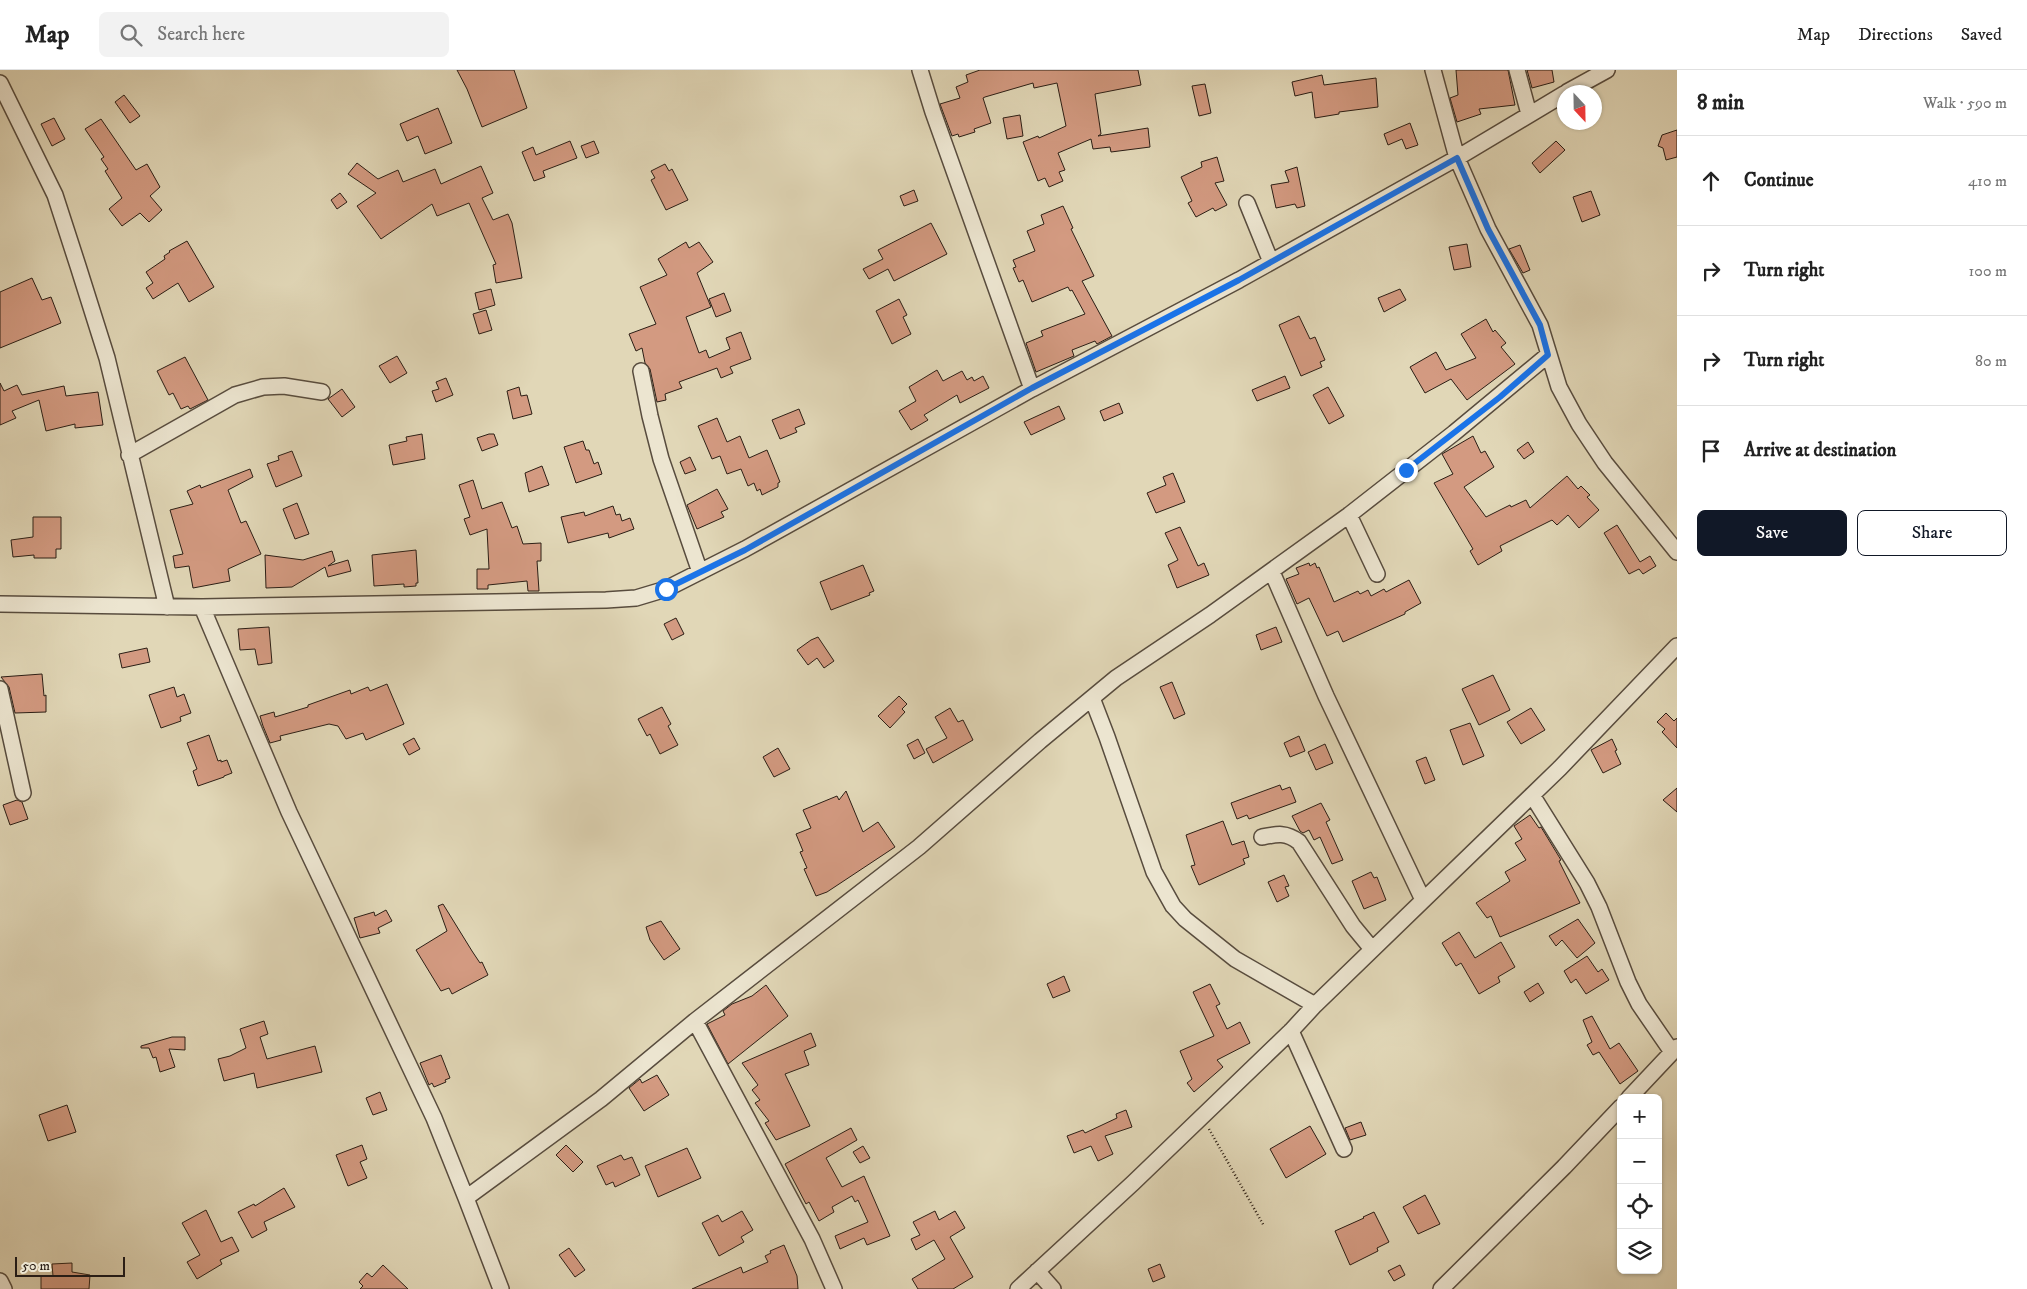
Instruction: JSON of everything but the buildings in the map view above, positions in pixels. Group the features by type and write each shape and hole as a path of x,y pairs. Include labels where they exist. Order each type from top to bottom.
{"street":[{"path":"920,70 1032,388"},
{"path":"1432,70 1457,158 1488,229 1540,325 1558,387 1579,424 1626,491 1677,552"},
{"path":"1517,70 1529,114"},
{"path":"1580,85 1607,70"},
{"path":"0,83 55,195 107,358 167,607"},
{"path":"0,604 202,607 636,598 666,589 745,550 1032,388 1271,262 1457,158 1557,98"},
{"path":"1247,203 1271,262"},
{"path":"466,1198 601,1098 695,1021 919,847 1040,741 1116,678 1272,572 1461,428 1548,355"},
{"path":"641,371 661,459 700,572"},
{"path":"129,455 235,394 263,387 284,386 322,392"},
{"path":"1349,514 1377,574"},
{"path":"1272,572 1326,696 1423,900"},
{"path":"202,607 289,812 434,1118 501,1289"},
{"path":"1018,1289 1291,1031 1372,949 1532,795 1677,646"},
{"path":"0,689 22,793"},
{"path":"1092,698 1154,872 1173,906 1184,919 1235,959 1315,1005"},
{"path":"1532,795 1587,883 1599,907 1628,982 1639,1004 1674,1050 1633,1094"},
{"path":"1262,837 1281,833 1291,836 1299,842 1353,926 1372,949"},
{"path":"695,1021 812,1239 834,1289"},
{"path":"1291,1031 1344,1149"},
{"path":"1441,1289 1558,1174 1617,1111"},
{"path":"1038,1271 1053,1289"},
{"path":"0,1281 4,1289"}],"path":[{"path":"1202,1117 1264,1226"}],"route":[{"path":"666,589 745,550 1032,388 1239,280 1457,158 1488,229 1540,325 1548,355 1500,397 1406,470"}]}
